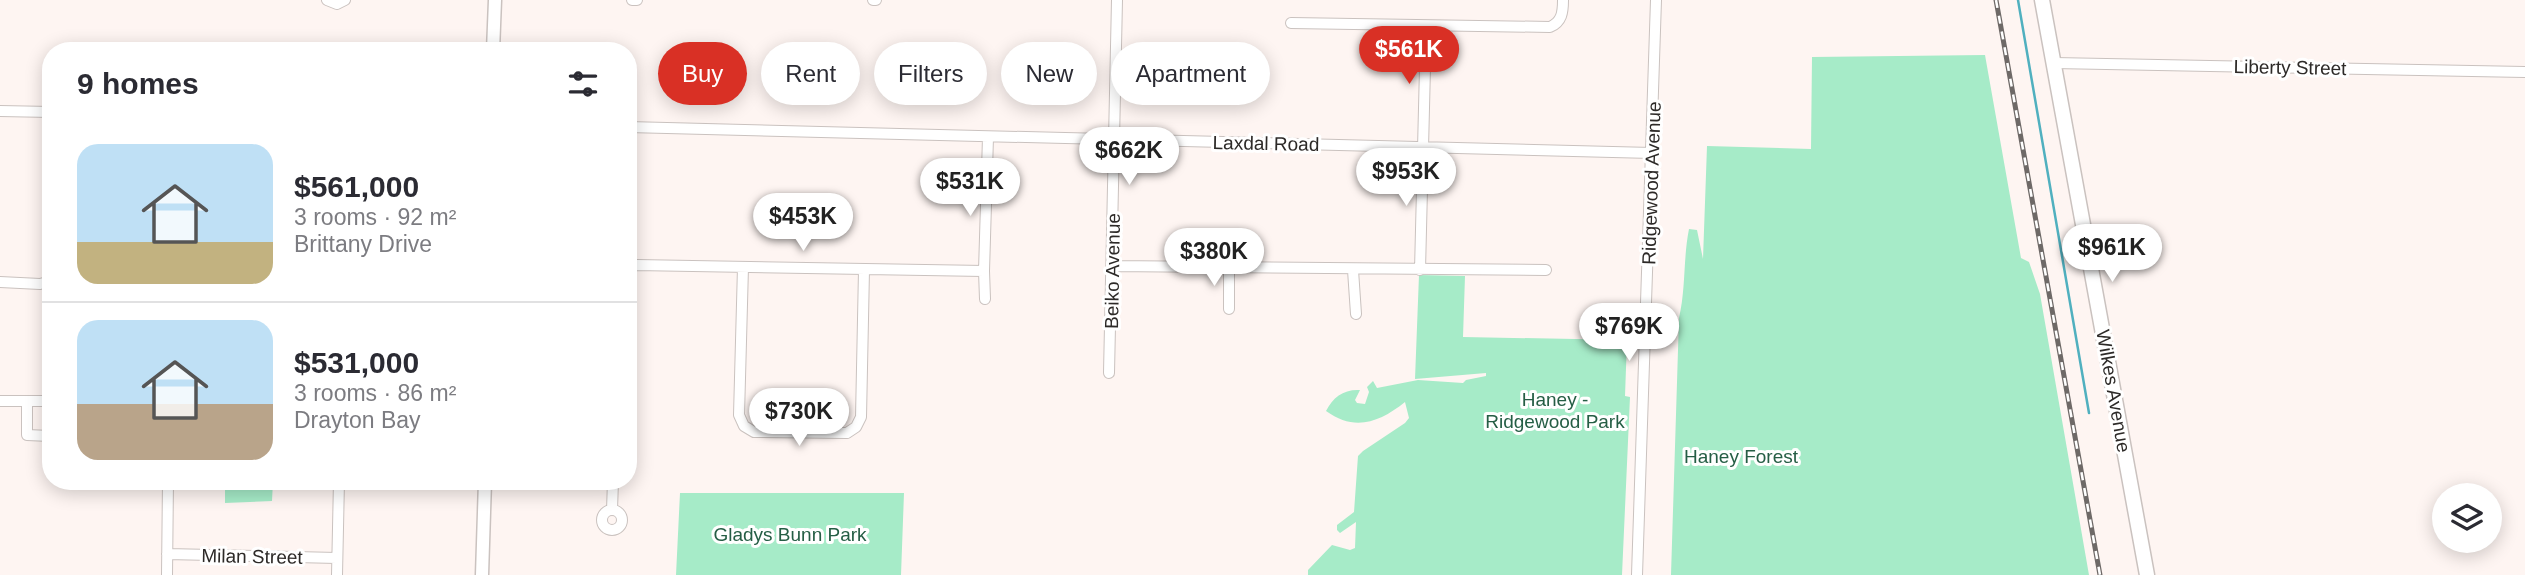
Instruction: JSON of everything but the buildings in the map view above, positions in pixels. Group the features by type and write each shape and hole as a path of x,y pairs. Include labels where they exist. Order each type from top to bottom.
{"main road":[{"name":"Wilkes Avenue","path":"2042,0 2147,575"}],"street":[{"path":"327,0 337,4 345,0"},
{"path":"493,42 495,0"},
{"name":"Beiko Avenue","path":"1109,373 1118,0"},
{"path":"1291,23 1550,27 1561,19 1563,0"},
{"name":"Ridgewood Avenue","path":"1637,575 1656,0"},
{"path":"1420,270 1426,27"},
{"name":"Liberty Street","path":"2054,63 2525,72"},
{"path":"0,111 42,112"},
{"name":"Laxdal Road","path":"637,127 1652,153"},
{"path":"985,299 988,137"},
{"path":"637,265 984,271"},
{"path":"1112,266 1546,270"},
{"path":"743,267 739,415 744,426 754,432 847,433 856,427 861,417 863,270"},
{"path":"1229,267 1229,309"},
{"path":"1353,270 1356,314"},
{"path":"0,282 42,283"},
{"path":"0,401 42,402"},
{"path":"27,401 27,435 42,436"},
{"path":"167,575 168,490"},
{"path":"337,575 339,490"},
{"path":"482,575 485,490"},
{"path":"612,510 613,490"},
{"name":"Milan Street","path":"167,554 337,558"}],"green space":[{"name":"Haney Forest","path":"1985,55 2021,258 2029,262 2040,294 2089,575 1671,575 1679,318 1689,229 1697,230 1703,259 1707,146 1811,149 1812,57"},
{"name":"Haney - Ridgewood Park","path":"1419,275 1465,276 1463,337 1627,340 1625,396 1630,397 1622,575 1308,575 1308,570 1332,545 1350,550 1355,548 1356,522 1340,533 1337,525 1354,512 1358,456 1409,418 1405,402 1377,419 1357,423 1347,421 1326,411 1332,402 1344,393 1360,390 1355,400 1365,404 1369,392 1367,387 1373,381 1377,388 1418,380 1463,383 1486,376 1486,373 1415,379"},
{"path":"225,490 273,490 272,501 225,503"},
{"name":"Gladys Bunn Park","path":"680,493 904,493 901,575 676,575"}],"waterway":[{"path":"2018,0 2089,413"}],"railway":[{"path":"1996,0 2100,575"}]}
